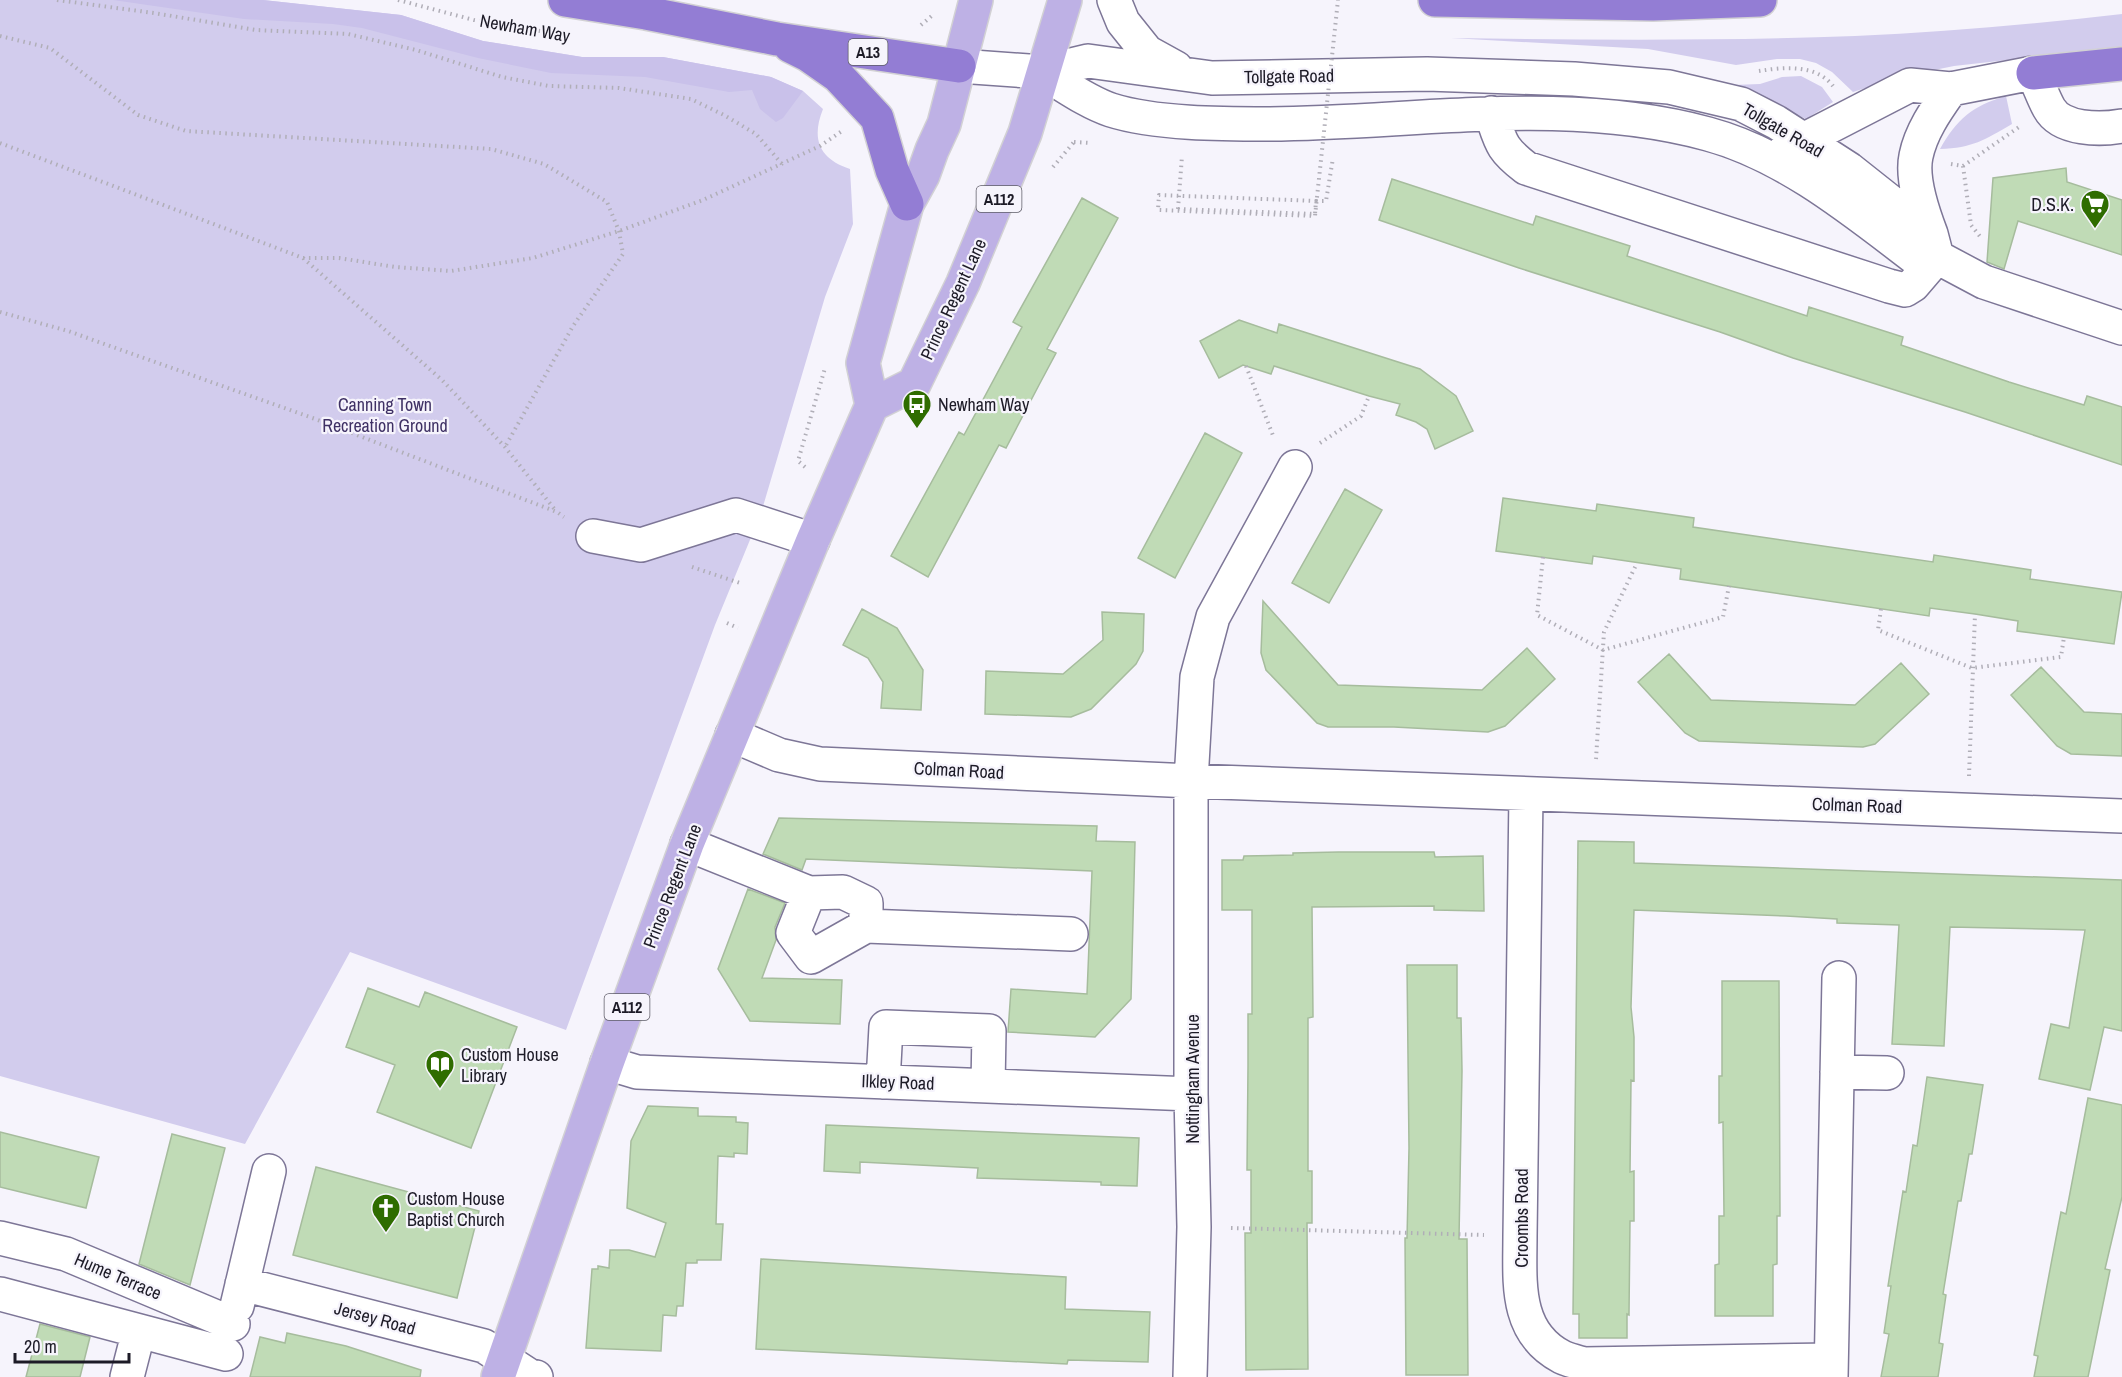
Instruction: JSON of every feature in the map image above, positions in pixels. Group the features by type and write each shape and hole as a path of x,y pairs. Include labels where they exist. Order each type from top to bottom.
{"highway":[{"name":"A13","path":"565,0 646,13 777,39 959,66"},
{"path":"1435,0 1653,4 1760,0"},
{"name":"A13","path":"777,39 808,55 838,76 877,118 892,170 907,204"},
{"path":"2033,74 2122,64"}],"main road":[{"path":"872,405 863,363 907,204 923,175 944,124 959,66 964,6"},
{"name":"Prince Regent Lane","path":"501,1368 607,1063 687,844 813,540 872,405 914,384 963,283 1025,133 1062,8"}],"street":[{"path":"1119,11 1147,52 1186,74"},
{"name":"Tollgate Road","path":"1042,72 1088,61 1212,78 1438,74 1574,79 1670,87 1741,104 1776,122 1802,141 1850,169 1934,246 1984,282 2122,328"},
{"path":"959,66 1042,72"},
{"name":"Tollgate Road","path":"1042,72 1081,96 1112,110 1156,118 1231,124 1333,124 1491,113 1630,118 1709,134 1767,157 1833,196 1918,260 1934,246"},
{"path":"1767,157 1910,85 1951,89 2033,74 2050,110 2061,120 2083,127 2103,129 2122,126"},
{"path":"1491,113 1500,142 1511,156 1526,168 1905,290 1913,285 1934,246 1918,198 1915,157 1934,115 1951,89"},
{"path":"1191,781 1197,677 1213,617 1294,467"},
{"path":"594,536 641,544 736,515 813,540"},
{"name":"Colman Road","path":"732,735 779,755 820,764 1191,781 2122,816"},
{"name":"Nottingham Avenue","path":"1190,1377 1194,1227 1191,1094 1191,781"},
{"name":"Croombs Road","path":"1526,794 1520,1285 1525,1316 1540,1340 1562,1357 1584,1364 1831,1368 1839,978"},
{"path":"687,844 809,893 843,892 866,903 866,926"},
{"path":"809,893 793,933 811,957 866,926 1071,934"},
{"path":"883,1082 886,1027 988,1031 988,1086"},
{"name":"Ilkley Road","path":"607,1063 637,1072 1191,1094"},
{"path":"1837,1072 1887,1072"},
{"path":"0,1294 229,1341 269,1171"},
{"name":"Hume Terrace","path":"0,1238 66,1254 229,1341"},
{"name":"Jersey Road","path":"242,1284 484,1346 501,1368 536,1377"},
{"path":"127,1377 136,1342"}],"path":[{"path":"57,0 256,30 348,34 416,50 513,80 549,86 619,88 691,99 756,134 782,164"},
{"name":"Newham Way","path":"398,0 474,20 550,33"},
{"path":"1334,153 1326,201 1316,201 1159,195 1158,210 1315,216 1338,0"},
{"path":"919,31 921,24 964,6"},
{"path":"0,36 50,48 138,116 186,131 492,149 544,165 607,202 619,231 623,254 573,326 505,447"},
{"path":"1981,237 1971,225 1966,202 1963,166 2022,125"},
{"path":"0,144 303,258 339,258 395,267 451,271 533,258 619,231 703,200 819,146 846,128"},
{"path":"1050,170 1074,142"},
{"path":"1182,158 1178,209 1315,214 1316,201"},
{"path":"303,258 442,380 505,447 557,512"},
{"path":"0,312 68,331 318,420 557,512 594,536"},
{"path":"1246,366 1273,437 1294,467 1321,442 1362,416 1369,396"},
{"path":"1543,557 1537,615 1603,650 1723,617 1729,586"},
{"path":"1593,796 1604,632 1637,563"},
{"path":"690,567 743,584"},
{"path":"1881,609 1878,630 1972,668 2061,657 2064,638"},
{"path":"1969,779 1975,615"},
{"path":"1194,1227 1520,1236"}],"green space":[{"name":"Canning Town Recreation Ground","path":"0,0 263,0 401,15 483,41 582,57 663,57 771,77 803,91 823,109 819,120 818,139 820,146 831,160 850,169 853,224 825,297 761,513 715,625 566,1030 350,952 245,1144 0,1076"},
{"path":"2122,14 2122,47 1954,66 1900,77 1853,92 1832,72 1816,63 1800,59 1777,59 1736,65 1648,49 1451,38 1653,40 1855,36 1989,27"},
{"path":"1801,76 1822,87 1833,102 1806,119 1732,90 1733,85 1760,84 1782,77"},
{"path":"2006,96 2012,124 1978,142 1961,147 1940,149 1953,129 1967,115 1984,104"}],"shaded area":[{"path":"113,0 263,0 401,15 483,41 582,57 663,57 771,77 803,91 783,118 776,122 760,109 752,90 729,92 645,77 551,73 478,58 362,28 244,19"}],"building":[{"path":"2066,168 2067,182 2122,200 2122,255 2018,221 2004,269 1987,262 1993,178"},
{"path":"1392,179 1533,225 1536,216 1630,246 1627,256 1807,316 1809,307 1903,337 1901,345 2009,382 2084,405 2087,396 2122,407 2122,465 1379,220"},
{"path":"1082,198 1118,218 1047,349 1056,353 1006,448 999,445 928,577 891,556 959,432 964,435 1022,327 1013,322"},
{"path":"1239,320 1277,333 1279,324 1420,369 1456,396 1473,431 1435,449 1427,429 1416,422 1396,415 1400,404 1274,366 1271,374 1243,365 1219,378 1200,341"},
{"path":"1205,433 1242,453 1175,578 1138,558"},
{"path":"1345,489 1382,510 1329,603 1292,583"},
{"path":"1503,498 1596,511 1597,504 1694,518 1693,527 1933,562 1934,555 2031,570 2030,579 2122,592 2114,644 2017,631 2018,621 1975,614 1930,608 1929,616 1680,579 1681,569 1593,556 1592,564 1496,551"},
{"path":"1263,601 1338,685 1482,690 1527,648 1555,679 1505,726 1488,732 1394,727 1328,727 1317,723 1266,670 1261,653"},
{"path":"862,609 897,628 923,670 921,710 881,708 883,682 868,658 843,645"},
{"path":"1102,612 1144,614 1143,651 1136,664 1091,709 1071,717 985,714 986,671 1063,674 1103,640"},
{"path":"1669,654 1711,700 1855,705 1901,663 1929,694 1875,744 1863,747 1699,741 1685,733 1638,682"},
{"path":"2041,667 2084,712 2122,714 2122,756 2071,754 2057,746 2011,695"},
{"path":"779,818 1097,826 1096,841 1135,842 1131,999 1095,1037 1008,1032 1011,989 1087,994 1092,871 806,859 802,870 763,854"},
{"path":"1578,841 1634,842 1634,863 2122,880 2122,1031 2104,1027 2090,1090 2039,1079 2051,1024 2069,1028 2085,930 1950,927 1944,1046 1892,1044 1899,925 1837,923 1837,919 1786,916 1634,910 1631,1007 1634,1081 1631,1080 1630,1172 1634,1171 1634,1221 1630,1221 1627,1338 1579,1338 1579,1314 1573,1314"},
{"path":"1339,852 1434,852 1435,857 1483,856 1484,911 1434,910 1434,906 1312,907 1313,1017 1308,1018 1308,1171 1312,1171 1312,1223 1307,1223 1308,1369 1246,1370 1245,1233 1251,1233 1251,1170 1247,1170 1248,1014 1252,1014 1252,910 1222,910 1222,860 1243,860 1244,856"},
{"path":"748,889 785,903 775,927 776,940 762,978 842,980 840,1024 750,1021 718,969"},
{"path":"1407,965 1457,965 1457,1018 1461,1018 1462,1071 1459,1239 1467,1239 1468,1375 1406,1375 1405,1238 1407,1238 1409,1148"},
{"path":"1722,981 1779,981 1780,1216 1777,1216 1777,1264 1773,1265 1773,1316 1715,1316 1715,1265 1719,1264 1719,1216 1724,1216 1723,1122 1719,1123 1719,1076 1722,1076"},
{"name":"Custom House Library","path":"368,988 419,1007 425,992 517,1027 471,1148 377,1112 395,1065 346,1047"},
{"path":"1927,1077 1983,1085 1972,1154 1969,1154 1961,1201 1958,1201 1943,1294 1946,1295 1939,1343 1943,1344 1938,1377 1881,1377 1889,1334 1884,1333 1891,1286 1888,1286 1903,1191 1906,1192 1913,1145 1917,1146"},
{"path":"2088,1098 2122,1105 2122,1197 2105,1269 2110,1270 2088,1377 2034,1377 2038,1356 2034,1355 2061,1212 2066,1214"},
{"path":"648,1106 698,1108 698,1116 736,1117 736,1122 748,1123 747,1154 734,1153 734,1157 718,1156 716,1224 723,1224 721,1260 697,1260 697,1263 686,1263 683,1306 677,1306 676,1316 663,1315 661,1351 586,1348 592,1269 598,1269 598,1266 609,1268 610,1250 629,1250 655,1257 666,1223 627,1208 631,1141"},
{"path":"826,1125 1139,1138 1137,1186 1101,1185 1101,1182 977,1178 978,1168 860,1162 860,1173 824,1171"},
{"path":"0,1132 99,1157 86,1208 0,1187"},
{"path":"172,1134 225,1148 190,1285 139,1264"},
{"name":"Custom House Baptist Church","path":"316,1167 479,1211 457,1298 293,1255"},
{"path":"761,1259 1066,1277 1065,1309 1150,1312 1148,1362 1068,1360 1067,1364 756,1349"},
{"path":"40,1324 90,1337 80,1377 26,1377"},
{"path":"287,1333 346,1346 421,1370 420,1377 250,1377 260,1337 285,1343"}],"place":[{"name":"D.S.K.","path":"2095,230"},
{"name":"Newham Way","path":"917,430"},
{"name":"Custom House Library","path":"440,1090"},
{"name":"Custom House Baptist Church","path":"386,1234"}]}
